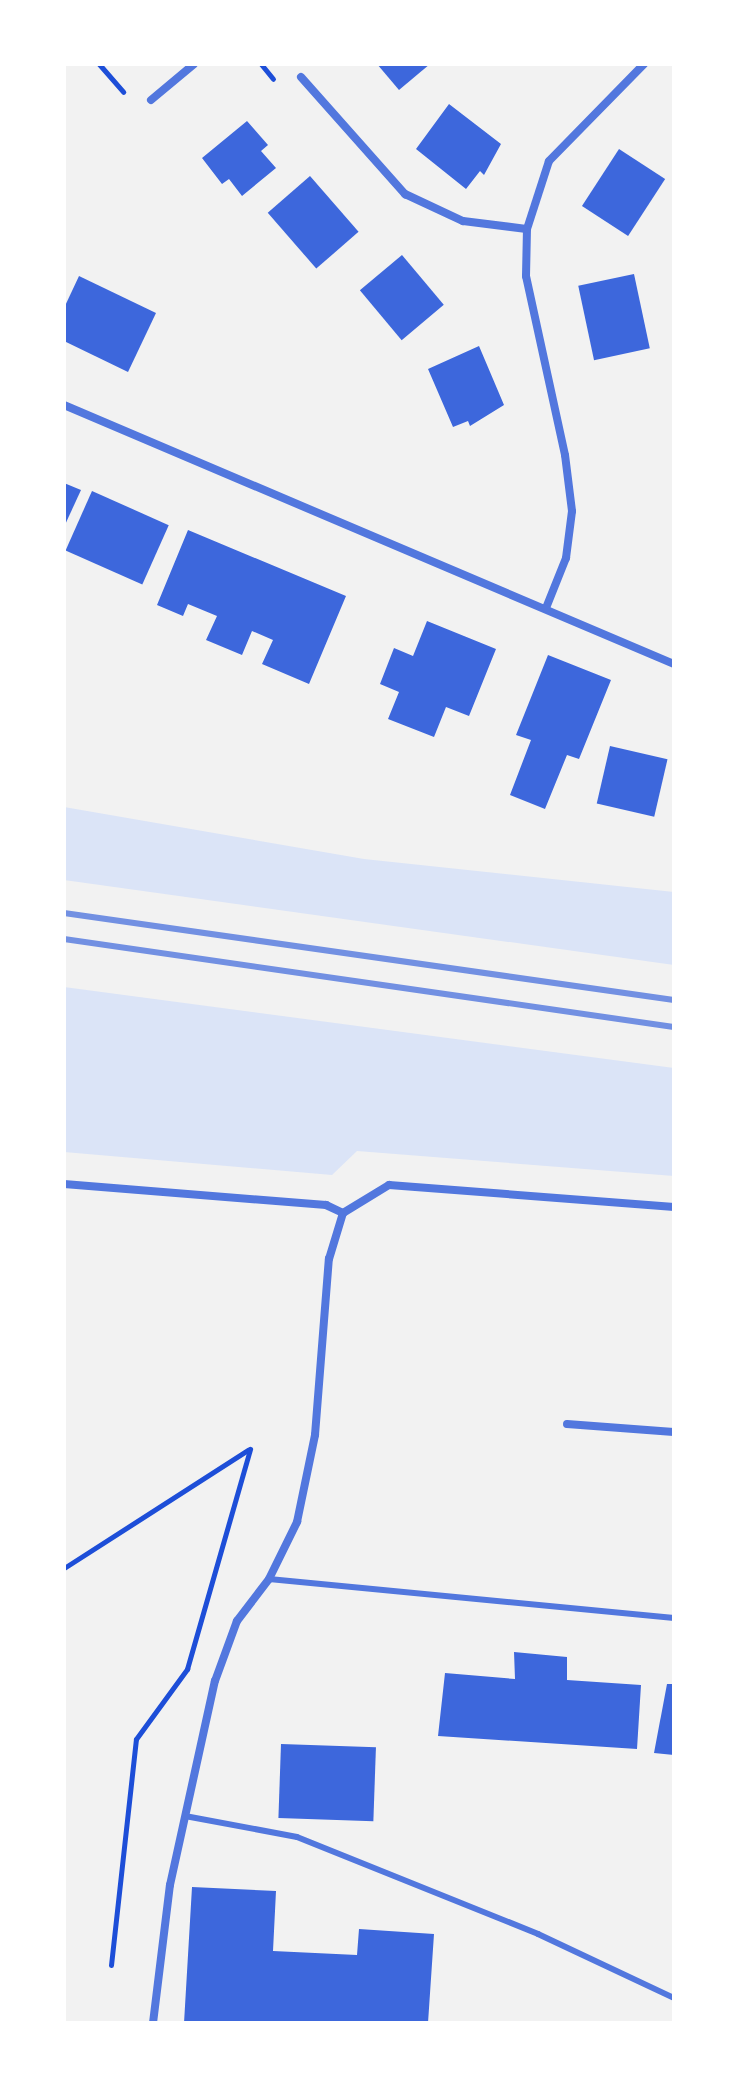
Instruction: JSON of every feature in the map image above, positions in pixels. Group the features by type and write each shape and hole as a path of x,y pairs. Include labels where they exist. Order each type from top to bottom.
{"street":[{"path":"151,100 194,64"},
{"path":"546,608 566,558 572,511 565,455 526,276 527,229 549,161 644,64"},
{"path":"301,77 405,194 463,221 527,229"},
{"path":"64,405 674,664"},
{"path":"64,1184 326,1205 343,1213"},
{"path":"153,2023 170,1885 224,1651 237,1621 269,1579 297,1522 309,1464 329,1259 343,1213 389,1185 674,1207"},
{"path":"567,1424 674,1432"}],"lane":[{"path":"269,1579 674,1618"},
{"path":"185,1816 297,1837 538,1934 674,1998"}],"path":[{"path":"99,64 123,92"},
{"path":"261,64 280,88"},
{"path":"64,1568 250,1449 187,1669 136,1739 111,1965"}],"shaded area":[{"path":"64,807 364,859 674,892 674,965 64,880"},
{"path":"64,987 674,1068 674,1176 357,1151 332,1175 64,1152"}],"building":[{"path":"377,64 430,64 399,90"},
{"path":"449,104 501,144 484,175 480,171 466,189 416,149"},
{"path":"247,121 268,145 261,151 276,168 242,196 229,179 222,184 202,158"},
{"path":"619,149 665,179 628,236 582,206"},
{"path":"310,176 359,232 316,269 268,213"},
{"path":"402,255 444,305 402,340 360,290"},
{"path":"634,274 650,348 594,360 578,286"},
{"path":"79,276 156,313 128,372 64,341 64,308"},
{"path":"479,346 504,405 470,426 468,421 453,427 428,369"},
{"path":"64,483 81,490 64,527"},
{"path":"92,491 169,525 142,585 66,550"},
{"path":"188,530 346,596 309,684 262,664 273,640 252,631 242,655 206,640 217,616 188,604 183,616 157,605"},
{"path":"427,621 496,649 469,716 446,707 434,737 388,719 399,692 380,684 394,648 413,656"},
{"path":"548,655 611,680 579,759 567,755 545,809 510,795 531,740 516,735"},
{"path":"610,746 667,759 654,817 597,803"},
{"path":"514,1652 567,1657 567,1680 641,1685 637,1749 438,1736 445,1673 515,1679"},
{"path":"667,1684 674,1684 674,1755 654,1753"},
{"path":"281,1744 376,1747 373,1821 278,1818"},
{"path":"192,1887 276,1891 273,1951 357,1955 359,1929 434,1934 428,2023 184,2023"}],"railway":[{"path":"64,913 674,1000"},
{"path":"64,939 674,1027"}]}
